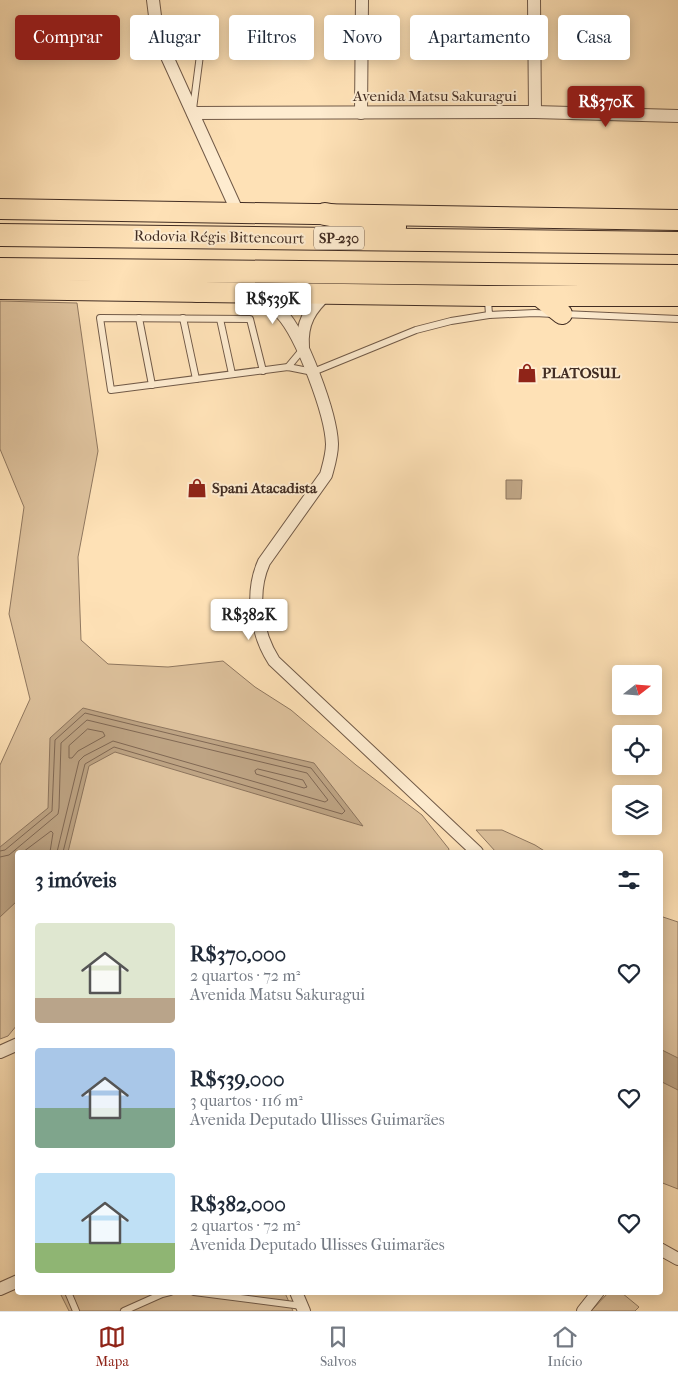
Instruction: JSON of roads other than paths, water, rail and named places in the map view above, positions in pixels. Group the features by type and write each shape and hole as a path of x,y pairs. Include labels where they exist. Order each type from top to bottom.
{"highway":[{"path":"325,214 374,224 505,240"},
{"name":"Rodovia Régis Bittencourt","path":"0,235 678,243"},
{"path":"0,269 678,276"},
{"path":"67,270 144,280 198,291"}],"main road":[{"path":"0,209 678,220"},
{"path":"0,289 328,293 488,306 539,296 571,308 678,296"}],"street":[{"path":"153,0 159,36 238,213"},
{"path":"362,0 362,113"},
{"path":"531,1 535,112"},
{"name":"Avenida Matsu Sakuragui","path":"192,113 535,112 678,116"},
{"path":"253,292 281,313 292,328 313,372 329,425 332,444 326,474 264,562 256,583 258,616 266,648 274,661 475,850"},
{"path":"303,350 302,335 309,313 316,303 328,293"},
{"path":"0,1052 15,1045"},
{"path":"663,1251 678,1259"},
{"path":"0,1289 15,1282"},
{"path":"297,1295 303,1309"},
{"path":"583,1311 596,1295"}],"lane":[{"path":"192,113 199,60"},
{"path":"263,370 250,319 100,318 111,390 288,367 313,372 416,330 452,321 488,306 535,313 571,308 678,319"},
{"path":"139,318 152,385"},
{"path":"183,318 196,379"},
{"path":"220,319 232,374"},
{"path":"288,367 303,350"},
{"path":"69,1295 76,1311"},
{"path":"124,1311 160,1295"},
{"path":"213,1295 303,1309"}],"water":[{"path":"506,480 522,480 521,499 506,499"},
{"path":"83,708 314,763 363,826 115,752 89,766 68,850 15,850 15,903 0,917 0,847 48,808 50,738"},
{"path":"663,1050 678,1058 678,1090 663,1082"}],"place":[{"name":"PLATOSUL","path":"527,373"},
{"name":"Spani Atacadista","path":"197,488"}]}
